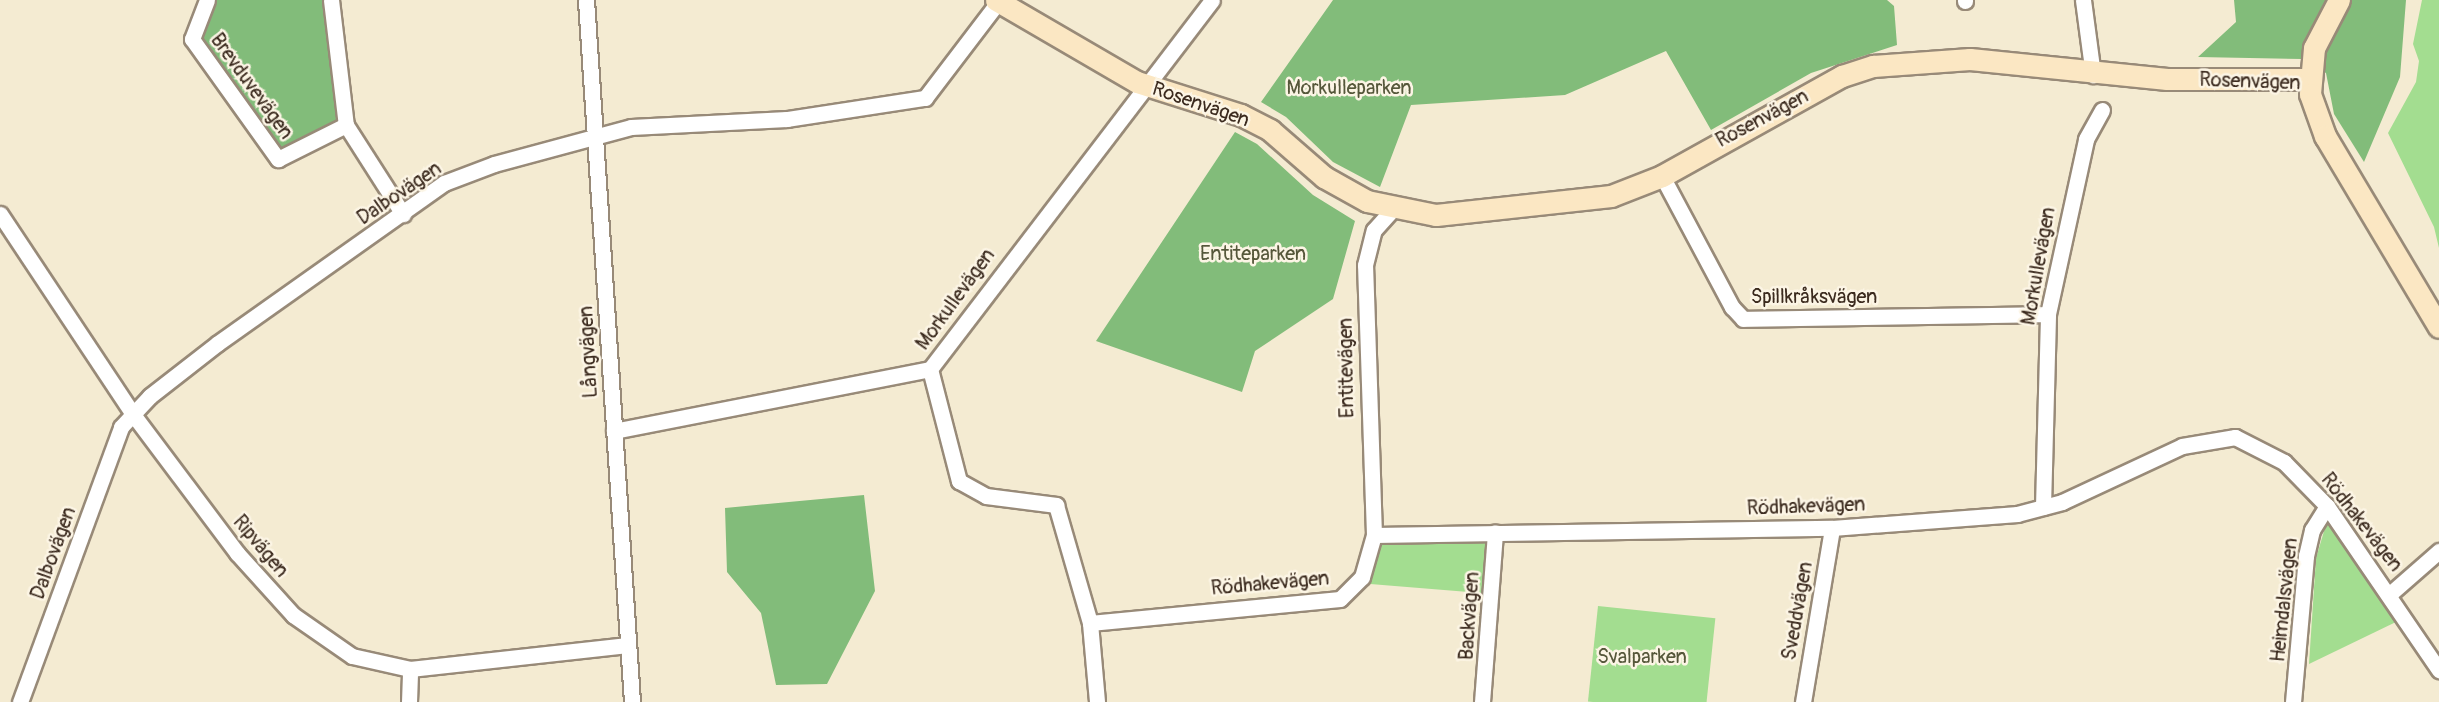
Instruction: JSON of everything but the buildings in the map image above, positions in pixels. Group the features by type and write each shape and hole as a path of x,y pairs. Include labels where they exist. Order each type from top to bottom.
{"street":[{"name":"Brevduvevägen","path":"207,0 192,39 278,159 346,124"},
{"path":"331,0 346,124 403,214"},
{"name":"Långvägen","path":"586,0 597,134 632,702"},
{"name":"Morkullevägen","path":"614,430 930,369 1212,0"},
{"path":"2083,0 2093,75"},
{"path":"2309,79 2314,48 2339,0"},
{"name":"Dalbovägen","path":"20,702 122,427 132,413 218,343 444,183 597,134 631,127 787,119 910,104 925,98 998,1"},
{"name":"Rosenvägen","path":"998,1 1148,85 1241,115 1270,130 1324,177 1394,208 1460,215 1592,201 1662,176 1814,90 1873,66 1970,58 2093,75 2309,79 2325,136 2439,327"},
{"name":"Morkullevägen","path":"2043,507 2048,314 2086,139 2102,110"},
{"name":"Spillkråksvägen","path":"1662,176 1732,307 1743,319 2048,314"},
{"name":"Entitevägen","path":"1374,535 1365,265 1374,230 1394,208"},
{"name":"Ripvägen","path":"0,214 132,413 237,553 293,615 352,656 410,669 628,645"},
{"path":"930,369 959,481 986,496 1056,506 1090,623 1097,702"},
{"name":"Rödhakevägen","path":"1090,623 1340,599 1362,577 1374,535 1832,528 2043,507 2182,446 2235,437 2284,462 2327,506 2391,593 2439,670"},
{"name":"Heimdalsvägen","path":"2293,702 2306,556 2312,530 2327,506"},
{"name":"Sveddvägen","path":"1803,702 1832,528"},
{"name":"Backvägen","path":"1482,702 1495,532"},
{"path":"2391,593 2439,551"},
{"path":"409,702 410,669"}],"green space":[{"path":"207,0 331,0 346,125 278,159 192,39"},
{"name":"Morkulleparken","path":"1333,0 1887,0 1894,6 1897,45 1811,73 1711,130 1666,51 1565,95 1411,105 1380,187 1333,162 1286,117 1261,102"},
{"path":"2234,0 2406,0 2400,77 2364,162 2334,114 2326,73 2302,59 2198,57 2236,22"},
{"path":"2422,0 2439,0 2439,248 2434,227 2388,133 2416,82 2419,61 2413,44"},
{"name":"Entiteparken","path":"1235,132 1257,144 1313,195 1355,221 1333,299 1255,351 1242,392 1096,341"},
{"path":"864,495 875,591 827,684 776,685 761,613 727,572 725,508"},
{"path":"2328,518 2398,621 2309,664 2316,558"},
{"path":"1495,532 1493,594 1358,583 1374,535"},
{"name":"Svalparken","path":"1598,606 1715,618 1707,702 1588,701"}]}
